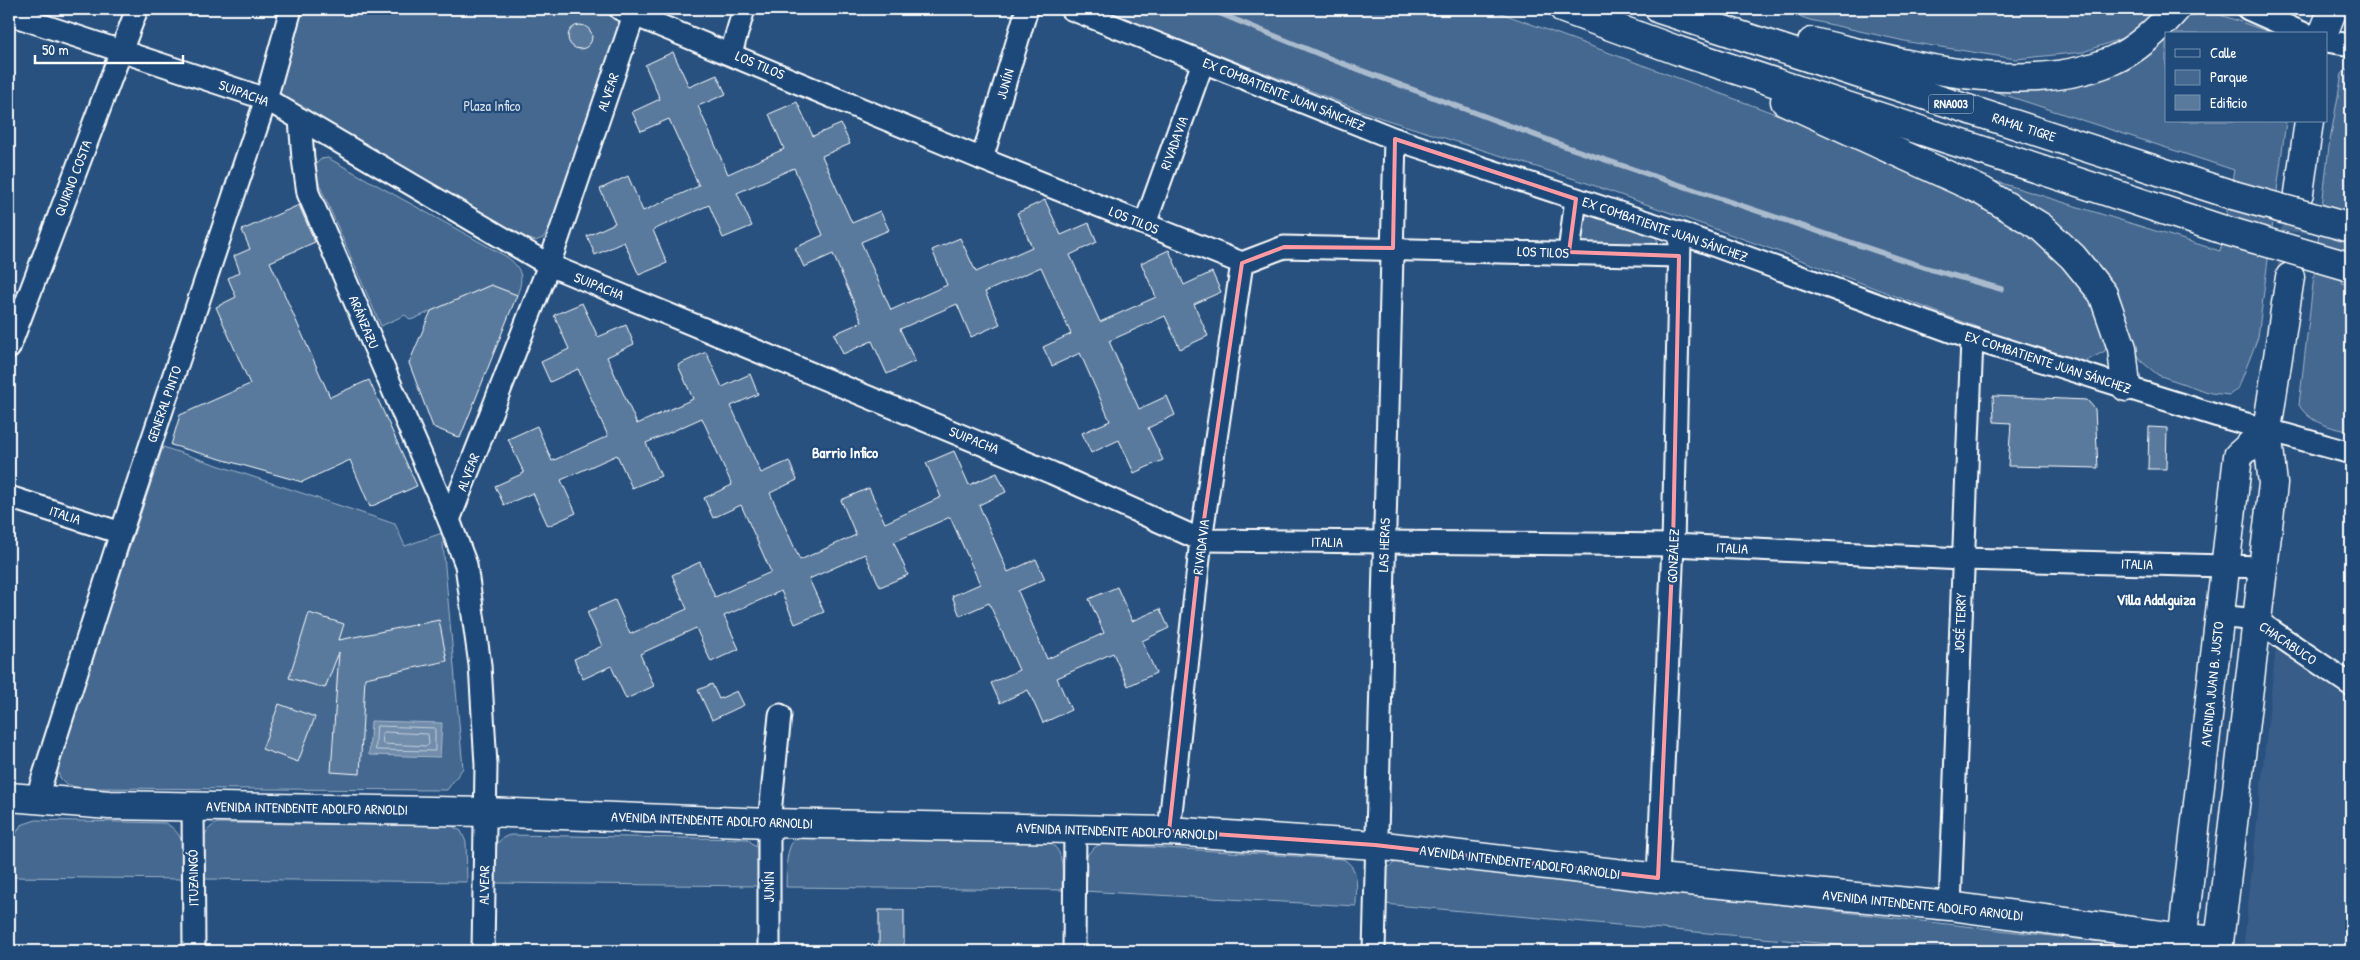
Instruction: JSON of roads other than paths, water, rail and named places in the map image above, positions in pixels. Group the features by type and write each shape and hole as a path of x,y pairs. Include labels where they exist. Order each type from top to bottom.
{"main road":[{"name":"RNA003","path":"1564,9 1680,51 2224,230 2351,267"},
{"path":"1664,10 1925,68 1987,76 2029,77 2060,76 2112,61 2135,48 2176,9"},
{"path":"2320,9 2322,32"},
{"path":"2323,32 2333,9"},
{"name":"RAMAL TIGRE","path":"1664,10 2233,195 2351,228"},
{"path":"1680,51 1982,191 2041,227 2073,257 2103,294 2122,348 2126,387"},
{"path":"2299,193 2309,122"},
{"path":"2218,946 2272,484 2267,430 2290,277"},
{"name":"AVENIDA JUAN B. JUSTO","path":"2182,945 2238,456 2267,430"},
{"name":"AVENIDA INTENDENTE ADOLFO ARNOLDI","path":"9,797 108,805 486,812 769,823 1169,831 1375,845 1658,878 1950,906 2182,945 2218,946"}],"street":[{"name":"QUIRNO COSTA","path":"9,348 137,9"},
{"name":"GENERAL PINTO","path":"36,800 121,533 266,99 291,9"},
{"path":"731,53 744,9"},
{"name":"JUNÍN","path":"982,159 1027,9"},
{"name":"EX COMBATIENTE JUAN SÁNCHEZ","path":"1071,9 1395,139 1680,233 1972,339 2267,430 2351,453"},
{"path":"2254,10 2302,32"},
{"name":"LOS TILOS","path":"627,12 731,53 982,159 1242,263 1284,247 1679,256"},
{"name":"ALVEAR","path":"483,951 486,765 480,665 466,565 449,520 549,265 627,12"},
{"name":"SUIPACHA","path":"9,14 266,99 549,265 1052,473 1201,540"},
{"path":"2328,42 2351,45"},
{"name":"RIVADAVIA","path":"1145,224 1203,62"},
{"name":"ARÁNZAZU","path":"300,119 308,192 449,520"},
{"name":"LAS HERAS","path":"1374,951 1375,845 1395,139"},
{"path":"1569,252 1576,199"},
{"name":"GONZÁLEZ","path":"1658,878 1674,545 1680,233"},
{"name":"RIVADAVIA","path":"1169,831 1201,540 1242,263"},
{"name":"JOSÉ TERRY","path":"1950,906 1972,339"},
{"name":"ITALIA","path":"9,497 121,533"},
{"name":"ITALIA","path":"1201,540 1674,545 1962,559 2263,566"},
{"name":"CHACABUCO","path":"2219,616 2256,620 2351,685"},
{"name":"JUNÍN","path":"769,951 769,823 780,715"},
{"name":"ITUZAINGÓ","path":"192,806 194,951"},
{"path":"1074,951 1075,829"}],"water":[{"path":"371,721 442,723 440,757 369,755"}],"waterway":[{"path":"1209,9 1336,61 1567,147 1930,269 2001,289"},
{"path":"2077,9 2091,13"}],"tunnel":[{"path":"2291,274 2299,193"}],"district":[{"name":"Barrio Infico","path":"845,453"},
{"name":"Villa Adalguiza","path":"2156,600"}],"park label":[{"name":"Plaza Infico","path":"492,106"}]}
